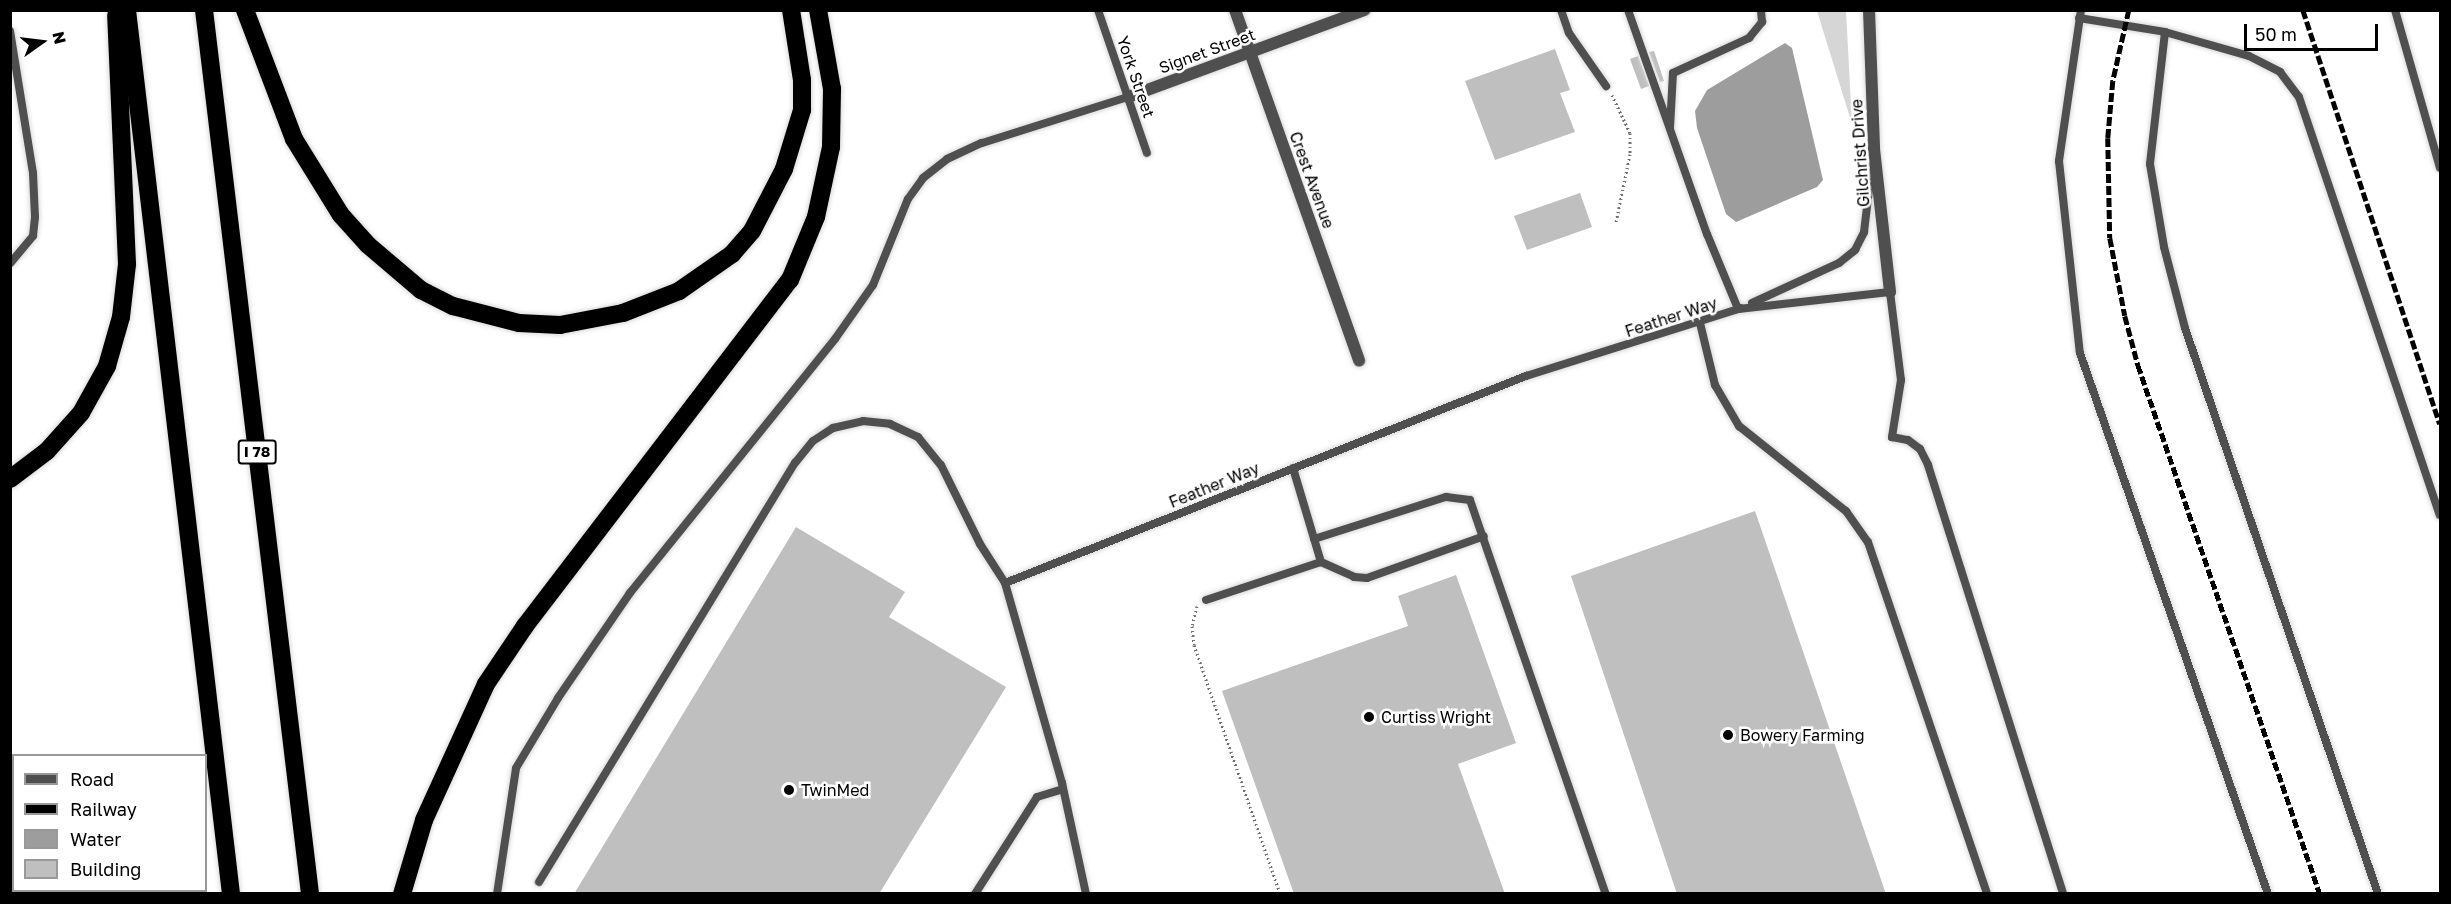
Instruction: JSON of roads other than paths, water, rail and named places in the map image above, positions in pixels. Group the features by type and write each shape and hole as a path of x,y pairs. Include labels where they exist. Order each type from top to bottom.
{"highway":[{"path":"10,479 47,451 81,412 107,366 121,317 127,264 116,10"},
{"path":"127,10 231,894"},
{"name":"I 78","path":"204,10 310,894"},
{"path":"245,10 294,139 341,215 368,245 421,290 453,306 519,323 560,325 623,313 679,291 732,254 752,231 784,169 802,110 802,80 791,10"},
{"path":"402,894 427,812 486,684 525,626 790,280 816,217 831,147 832,89 818,10"}],"street":[{"name":"Crest Avenue","path":"1235,10 1359,360"},
{"name":"Signet Street","path":"1128,97 1365,10"},
{"name":"Gilchrist Drive","path":"1869,10 1874,149 1890,292"}],"lane":[{"name":"York Street","path":"1098,10 1147,153"},
{"path":"1561,10 1569,33 1606,86"},
{"path":"1628,10 1669,134 1738,309"},
{"path":"1669,134 1673,74 1749,38 1762,22 1761,10"},
{"path":"2395,10 2440,168"},
{"path":"2268,894 2080,353 2060,161 2080,14 2164,32 2249,56 2280,72 2299,97 2440,515"},
{"path":"10,32 33,173 35,217 33,236 10,263"},
{"path":"2164,32 2150,164 2164,247 2185,328 2378,894"},
{"path":"497,894 516,768 558,698 630,593 835,339 867,294 908,199 923,178 947,159 982,143 1128,97"},
{"name":"Feather Way","path":"1005,583 1526,376 1700,323 1778,294 1839,263 1855,250 1864,232 1874,149"},
{"path":"1890,292 1901,380 1892,437 1908,440 1920,449 1928,465 2062,894"},
{"name":"Feather Way","path":"1738,309 1890,292"},
{"path":"1700,323 1715,385 1739,426 1846,511 1868,542 1987,894"},
{"path":"539,882 795,463 813,441 833,428 863,421 890,424 918,437 941,465 980,544 1005,583 1063,789 1086,894"},
{"path":"1293,468 1321,562"},
{"path":"1314,539 1455,495 1470,500 1606,894"},
{"path":"1206,600 1321,562 1354,577 1367,578 1484,536"},
{"path":"975,894 1036,797 1063,789"}],"water":[{"path":"1785,43 1792,48 1823,180 1817,187 1736,222 1726,214 1697,128 1695,111 1707,90"}],"railway":[{"path":"2129,10 2113,81 2108,138 2110,238 2125,316 2138,365 2320,894"},
{"path":"2303,10 2440,424"}],"place":[{"name":"Curtiss Wright","path":"1369,717"},
{"name":"Bowery Farming","path":"1728,735"},
{"name":"TwinMed","path":"789,790"}]}
